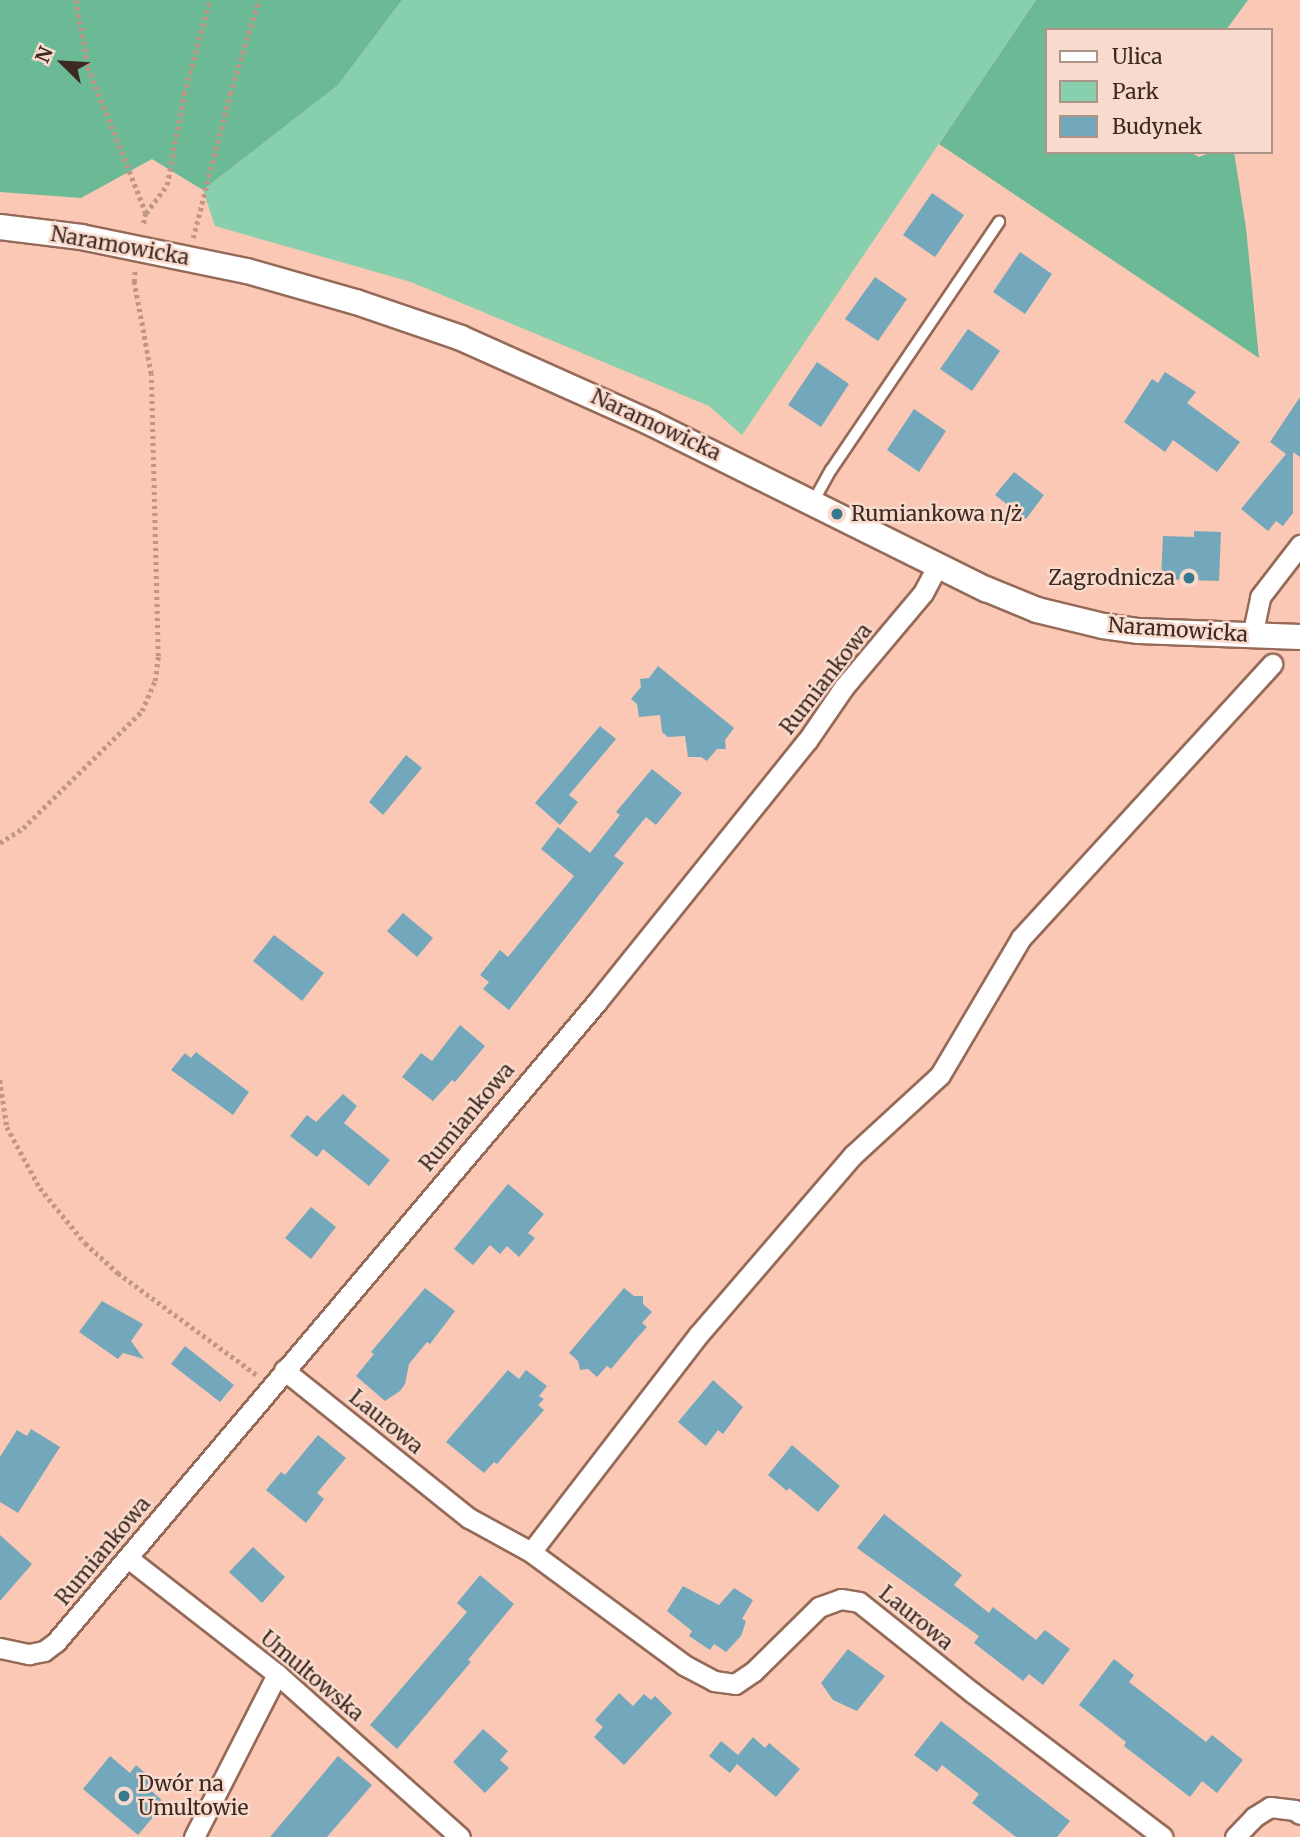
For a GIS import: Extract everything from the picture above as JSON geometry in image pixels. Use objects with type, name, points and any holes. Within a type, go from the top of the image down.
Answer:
[{"type":"street","name":"Naramowicka","points":[[0,227],[136,264],[188,258],[298,285],[461,338],[652,423],[1012,600],[1079,621],[1139,631],[1300,637]]},
{"type":"street","points":[[1252,636],[1260,597],[1300,545]]},
{"type":"street","name":"Rumiankowa","points":[[0,1648],[29,1654],[44,1651],[56,1642],[604,992],[807,741],[844,687],[923,593],[938,565]]},
{"type":"street","points":[[531,1552],[699,1334],[853,1155],[940,1075],[1021,938],[1272,664]]},
{"type":"street","name":"Laurowa","points":[[284,1370],[469,1518],[531,1552],[684,1665],[714,1681],[735,1684],[753,1672],[819,1606],[841,1599],[859,1602],[973,1693],[1163,1837]]},
{"type":"street","name":"Umultowska","points":[[128,1558],[277,1674],[460,1837]]},
{"type":"street","points":[[194,1837],[277,1674]]},
{"type":"street","points":[[1235,1837],[1254,1817],[1270,1807],[1295,1810],[1300,1814]]},
{"type":"lane","points":[[813,502],[831,470],[999,222]]},
{"type":"path","points":[[76,0],[88,67],[146,213]]},
{"type":"path","points":[[0,843],[23,828],[142,711],[155,681],[159,656],[151,374],[134,282],[146,213],[167,185],[184,94],[210,0]]},
{"type":"path","points":[[188,258],[230,94],[260,0]]},
{"type":"path","points":[[0,1080],[7,1127],[40,1188],[85,1242],[118,1273],[271,1385]]},
{"type":"green space","points":[[0,0],[402,0],[338,85],[203,190],[152,159],[81,198],[0,192]]},
{"type":"green space","points":[[402,0],[1036,0],[742,435],[709,406],[411,282],[215,226],[203,190],[338,85]]},
{"type":"green space","points":[[1036,0],[1248,0],[1227,28],[1044,28],[1044,154],[1194,154],[1199,157],[1207,154],[1234,154],[1246,228],[1259,358],[939,144]]},
{"type":"building","points":[[932,193],[964,215],[935,257],[903,235]]},
{"type":"building","points":[[1020,252],[1052,274],[1025,314],[993,292]]},
{"type":"building","points":[[875,277],[907,299],[878,341],[845,319]]},
{"type":"building","points":[[968,329],[1000,351],[972,391],[940,369]]},
{"type":"building","points":[[817,362],[849,384],[821,427],[788,405]]},
{"type":"building","points":[[1165,372],[1196,392],[1187,403],[1240,442],[1217,472],[1173,440],[1165,452],[1124,422],[1152,379],[1158,383]]},
{"type":"building","points":[[1300,397],[1300,457],[1293,452],[1293,513],[1283,526],[1276,521],[1268,531],[1241,509],[1286,454],[1270,442]]},
{"type":"building","points":[[914,409],[946,431],[919,472],[887,450]]},
{"type":"building","points":[[1014,472],[1044,495],[1026,519],[995,495]]},
{"type":"building","points":[[1194,531],[1221,532],[1219,581],[1161,579],[1163,536],[1194,537]]},
{"type":"building","points":[[658,666],[734,728],[725,740],[726,749],[717,749],[707,761],[701,757],[688,757],[685,736],[668,737],[662,732],[660,715],[639,717],[637,704],[631,699],[641,687],[640,679],[649,678]]},
{"type":"building","points":[[600,726],[616,739],[569,795],[578,802],[560,825],[535,803]]},
{"type":"building","points":[[406,755],[422,768],[383,815],[369,802]]},
{"type":"building","points":[[652,769],[682,793],[656,825],[646,817],[614,856],[624,863],[509,1010],[483,989],[489,982],[480,975],[500,950],[508,957],[574,876],[541,849],[558,827],[590,853],[620,815],[616,812]]},
{"type":"building","points":[[403,913],[433,938],[417,957],[387,931]]},
{"type":"building","points":[[274,935],[324,973],[302,1001],[253,961]]},
{"type":"building","points":[[460,1025],[485,1046],[455,1082],[452,1080],[433,1101],[402,1077],[421,1053],[432,1061]]},
{"type":"building","points":[[196,1052],[249,1092],[233,1115],[171,1070],[185,1053],[191,1058]]},
{"type":"building","points":[[343,1094],[357,1106],[344,1123],[390,1160],[369,1186],[323,1149],[317,1157],[290,1136],[307,1115],[316,1122]]},
{"type":"building","points":[[508,1184],[544,1214],[528,1233],[535,1238],[519,1257],[507,1246],[500,1254],[490,1245],[473,1265],[454,1249]]},
{"type":"building","points":[[311,1207],[336,1227],[311,1259],[285,1238]]},
{"type":"building","points":[[425,1288],[455,1311],[430,1344],[427,1342],[409,1364],[405,1384],[400,1391],[385,1401],[356,1376],[374,1354],[371,1352]]},
{"type":"building","points":[[624,1288],[634,1296],[643,1296],[643,1304],[652,1312],[642,1323],[647,1327],[611,1369],[607,1366],[597,1377],[588,1369],[580,1370],[578,1361],[569,1353]]},
{"type":"building","points":[[102,1301],[143,1324],[131,1341],[144,1359],[123,1353],[118,1359],[79,1332]]},
{"type":"building","points":[[185,1346],[234,1385],[220,1402],[171,1364]]},
{"type":"building","points":[[508,1370],[519,1379],[526,1370],[547,1386],[539,1396],[544,1399],[538,1405],[544,1410],[497,1464],[494,1462],[484,1473],[446,1442]]},
{"type":"building","points":[[713,1380],[743,1407],[723,1434],[718,1430],[706,1446],[678,1422]]},
{"type":"building","points":[[31,1429],[60,1447],[18,1513],[0,1502],[0,1457],[17,1430],[27,1436]]},
{"type":"building","points":[[318,1435],[346,1458],[317,1493],[324,1499],[306,1523],[266,1490],[281,1472],[285,1475]]},
{"type":"building","points":[[792,1445],[840,1486],[818,1512],[768,1475]]},
{"type":"building","points":[[884,1514],[962,1575],[954,1585],[989,1613],[993,1607],[1036,1640],[1045,1630],[1070,1649],[1043,1685],[1029,1674],[1023,1681],[974,1643],[979,1636],[857,1548]]},
{"type":"building","points":[[0,1535],[32,1564],[0,1601]]},
{"type":"building","points":[[253,1547],[285,1577],[262,1603],[229,1572]]},
{"type":"building","points":[[480,1575],[514,1604],[468,1660],[471,1662],[397,1749],[370,1725],[467,1612],[457,1603]]},
{"type":"building","points":[[683,1586],[719,1605],[734,1588],[753,1600],[742,1619],[746,1621],[741,1636],[726,1652],[714,1644],[710,1650],[689,1636],[692,1631],[667,1611]]},
{"type":"building","points":[[848,1649],[885,1676],[857,1711],[833,1700],[821,1683]]},
{"type":"building","points":[[1114,1659],[1134,1675],[1129,1682],[1206,1742],[1212,1735],[1243,1760],[1217,1793],[1202,1781],[1190,1797],[1124,1746],[1126,1742],[1079,1705]]},
{"type":"building","points":[[619,1693],[633,1706],[644,1694],[651,1700],[655,1696],[672,1713],[624,1765],[594,1737],[603,1727],[595,1720]]},
{"type":"building","points":[[941,1721],[1070,1821],[1057,1837],[1016,1837],[972,1803],[979,1794],[942,1765],[937,1772],[914,1755]]},
{"type":"building","points":[[483,1729],[508,1751],[500,1760],[509,1768],[485,1793],[453,1762]]},
{"type":"building","points":[[753,1737],[765,1748],[769,1743],[800,1769],[776,1797],[737,1764],[730,1773],[709,1756],[721,1741],[738,1755]]},
{"type":"building","name":"Dwór na Umultowie","points":[[110,1756],[130,1773],[136,1765],[152,1779],[146,1786],[165,1803],[138,1835],[83,1789]]},
{"type":"building","points":[[338,1756],[372,1785],[327,1837],[270,1837]]},
{"type":"place","name":"Rumiankowa n/ż","points":[[837,514]]},
{"type":"place","name":"Zagrodnicza","points":[[1189,578]]},
{"type":"place","name":"Dwór na Umultowie","points":[[124,1796]]}]
